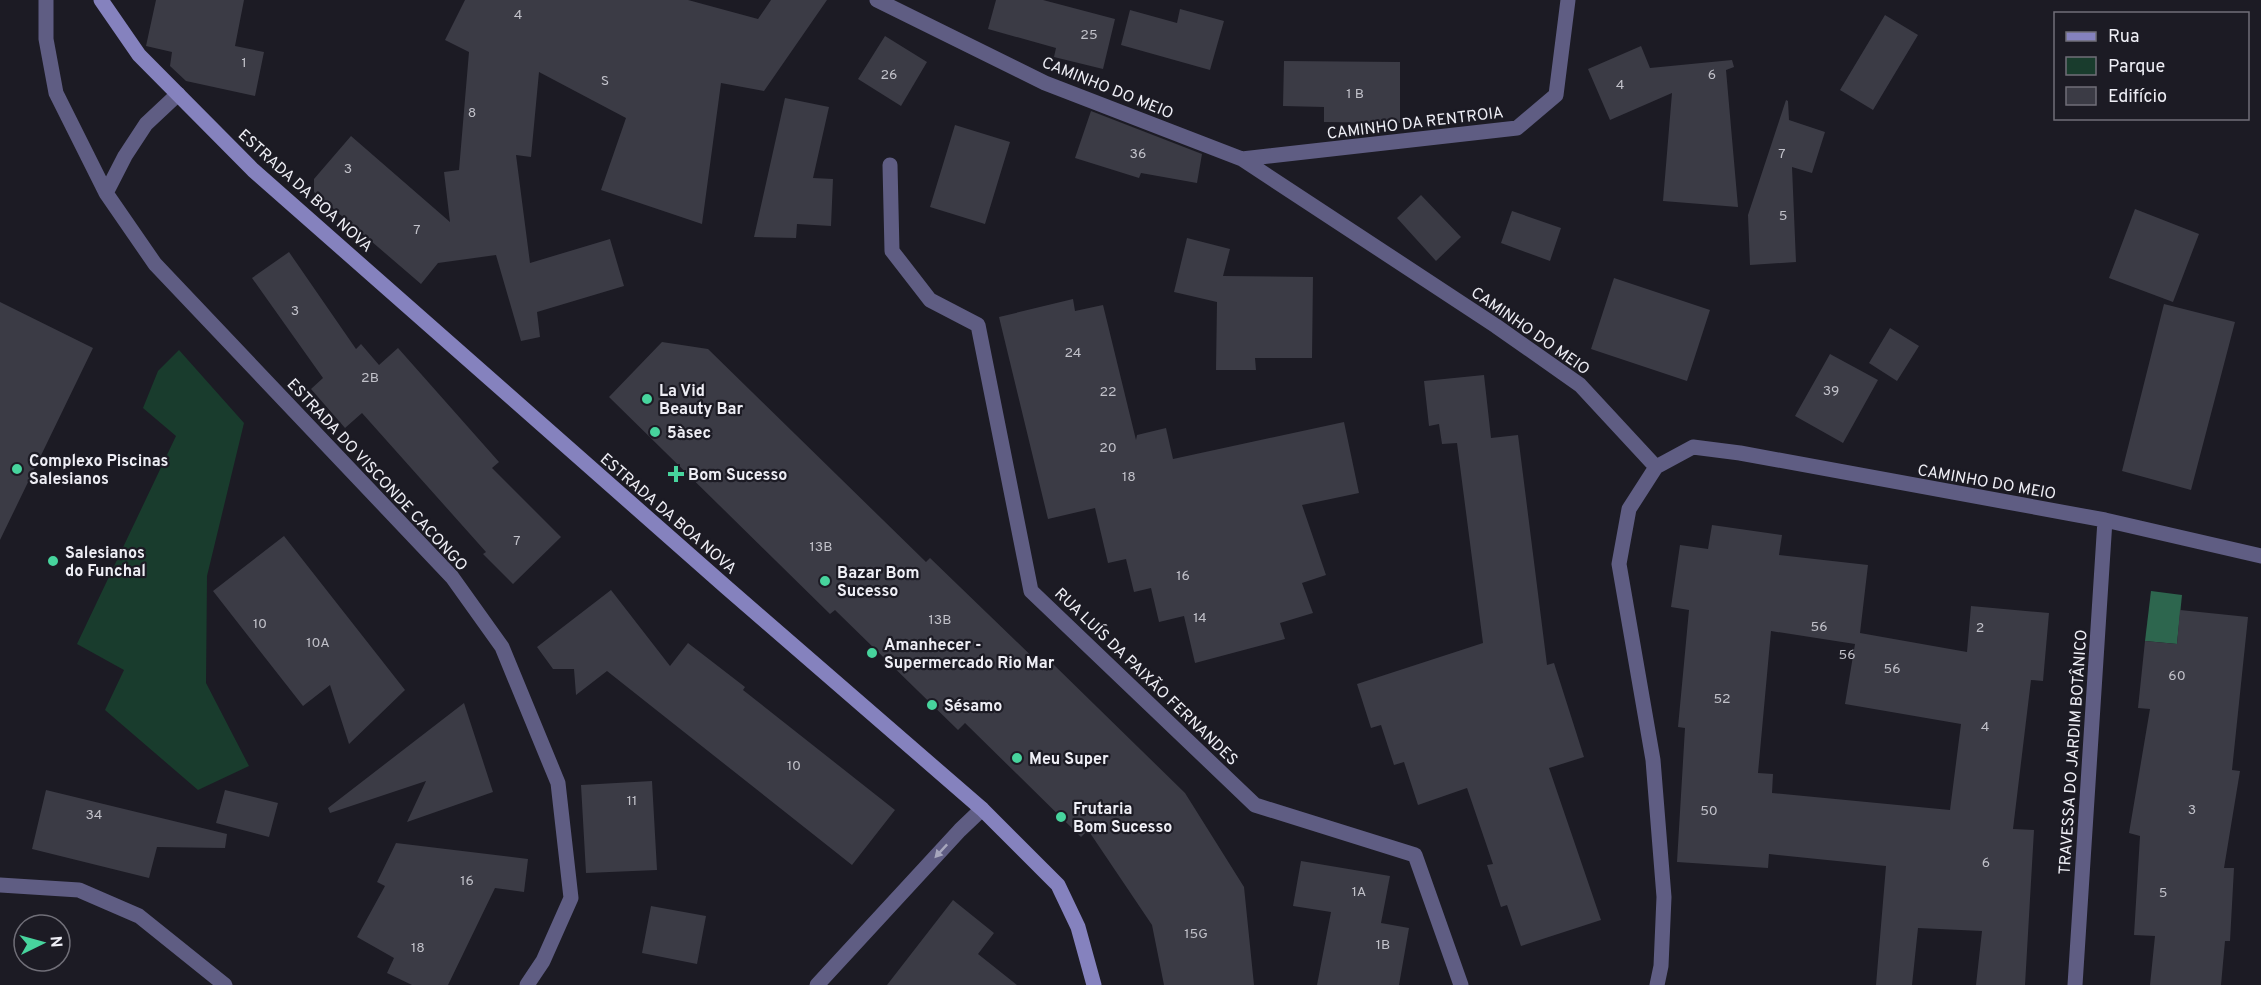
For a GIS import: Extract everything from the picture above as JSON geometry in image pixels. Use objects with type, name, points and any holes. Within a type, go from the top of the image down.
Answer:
[{"type":"main road","name":"ESTRADA DA BOA NOVA","points":[[101,0],[139,56],[253,170],[726,587],[982,809],[1058,885],[1078,927],[1094,985]]},
{"type":"street","name":"ESTRADA DO VISCONDE CACONGO","points":[[46,0],[46,39],[56,93],[106,193],[154,264],[452,577],[502,647],[558,783],[571,898],[543,961],[527,985]]},
{"type":"street","name":"CAMINHO DO MEIO","points":[[877,0],[1045,83],[1242,159],[1467,306],[1580,385],[1656,467],[1693,447],[1740,453],[2105,520],[2261,556]]},
{"type":"street","name":"CAMINHO DA RENTROIA","points":[[1242,159],[1517,128],[1556,96],[1568,0]]},
{"type":"street","points":[[106,193],[124,156],[146,124],[178,94]]},
{"type":"street","name":"RUA LUÍS DA PAIXÃO FERNANDES","points":[[890,165],[892,251],[930,300],[978,325],[1031,591],[1255,805],[1415,855],[1461,985]]},
{"type":"street","points":[[1656,467],[1629,509],[1619,564],[1653,760],[1664,897],[1661,966],[1657,985]]},
{"type":"street","name":"TRAVESSA DO JARDIM BOTÂNICO","points":[[2075,985],[2105,520]]},
{"type":"street","points":[[817,985],[982,809]]},
{"type":"street","points":[[0,885],[79,890],[139,916],[225,985]]},
{"type":"green space","points":[[179,350],[244,423],[207,576],[206,683],[249,766],[198,790],[105,710],[124,670],[77,644],[176,436],[143,408],[158,371]]},
{"type":"shaded area","points":[[2151,591],[2182,595],[2177,644],[2145,641]]},
{"type":"building","points":[[156,0],[244,0],[235,46],[264,52],[255,96],[186,81],[170,66],[172,52],[146,46]]},
{"type":"building","points":[[465,0],[688,0],[758,19],[771,0],[827,0],[764,91],[721,83],[702,224],[601,190],[626,118],[539,72],[531,157],[516,155],[530,263],[610,239],[624,286],[537,312],[540,337],[521,341],[496,255],[438,263],[421,284],[314,192],[314,179],[351,136],[450,222],[444,172],[459,170],[469,52],[445,40]]},
{"type":"building","points":[[996,0],[1043,0],[1115,19],[1103,69],[1054,57],[1056,48],[988,29]]},
{"type":"building","points":[[1180,9],[1224,21],[1210,70],[1121,45],[1130,10],[1177,23]]},
{"type":"building","points":[[1885,15],[1918,35],[1873,110],[1840,90]]},
{"type":"building","points":[[885,36],[927,62],[901,106],[858,79]]},
{"type":"building","points":[[1641,46],[1650,68],[1732,60],[1734,67],[1726,70],[1738,207],[1663,201],[1672,93],[1610,120],[1588,69]]},
{"type":"building","points":[[1284,61],[1400,62],[1400,123],[1324,122],[1324,107],[1283,106]]},
{"type":"building","points":[[785,98],[829,107],[813,178],[833,179],[831,226],[797,224],[796,238],[754,237]]},
{"type":"building","points":[[1786,100],[1788,101],[1789,120],[1825,132],[1812,173],[1792,167],[1796,262],[1750,265],[1748,215]]},
{"type":"building","points":[[1091,111],[1202,154],[1197,183],[1141,173],[1139,178],[1075,158]]},
{"type":"building","points":[[955,125],[1010,142],[985,224],[930,207]]},
{"type":"building","points":[[1421,195],[1461,237],[1436,261],[1397,218]]},
{"type":"building","points":[[2135,209],[2199,234],[2173,302],[2109,278]]},
{"type":"building","points":[[1512,211],[1561,228],[1550,261],[1501,243]]},
{"type":"building","points":[[1187,238],[1230,249],[1223,276],[1313,277],[1312,358],[1255,358],[1256,370],[1216,370],[1217,302],[1174,292]]},
{"type":"building","points":[[289,252],[356,349],[361,344],[379,365],[398,348],[499,462],[492,468],[561,537],[513,584],[483,554],[486,552],[362,413],[345,428],[311,389],[323,378],[252,278]]},
{"type":"building","points":[[1614,278],[1710,310],[1687,381],[1591,349]]},
{"type":"building","points":[[1073,299],[1075,311],[1103,305],[1136,440],[1137,435],[1166,428],[1173,459],[1344,422],[1359,493],[1302,505],[1326,575],[1302,583],[1313,613],[1280,623],[1285,639],[1195,663],[1184,616],[1159,622],[1151,588],[1134,592],[1126,559],[1108,563],[1095,508],[1048,519],[999,317]]},
{"type":"building","name":"Complexo Piscinas Salesianos","points":[[0,302],[93,348],[0,540]]},
{"type":"building","points":[[2164,304],[2235,322],[2191,490],[2122,471]]},
{"type":"building","points":[[1890,328],[1919,346],[1897,381],[1869,363]]},
{"type":"building","points":[[662,342],[708,349],[926,562],[930,558],[1047,671],[1053,664],[1185,793],[1244,887],[1254,985],[1164,985],[1152,925],[1088,830],[1081,837],[965,723],[958,730],[835,610],[830,614],[609,397]]},
{"type":"building","points":[[1830,354],[1878,380],[1843,443],[1795,416]]},
{"type":"building","points":[[1484,375],[1491,438],[1518,435],[1547,665],[1554,663],[1584,757],[1549,768],[1601,920],[1521,946],[1507,905],[1501,907],[1487,865],[1493,864],[1467,788],[1418,805],[1404,762],[1394,765],[1381,725],[1371,728],[1357,684],[1483,643],[1457,443],[1442,444],[1439,424],[1429,426],[1424,381]]},
{"type":"building","points":[[1712,525],[1782,535],[1779,555],[1868,565],[1860,633],[1967,652],[1971,606],[2049,613],[2043,681],[2031,680],[2013,829],[2034,830],[2025,985],[1976,985],[1982,931],[1918,928],[1912,985],[1876,985],[1886,866],[1769,854],[1768,868],[1677,862],[1685,728],[1678,727],[1689,610],[1671,607],[1680,545],[1708,549]],"holes":[[[1771,631],[1855,644],[1845,704],[1961,724],[1950,810],[1772,793],[1773,774],[1758,773]]]},
{"type":"building","points":[[284,536],[405,690],[349,744],[330,685],[303,706],[213,591]]},
{"type":"building","points":[[611,590],[670,666],[688,643],[745,687],[743,690],[895,810],[852,865],[607,671],[576,695],[574,669],[553,669],[537,647]]},
{"type":"building","points":[[2180,610],[2248,617],[2232,770],[2240,771],[2224,868],[2234,868],[2230,941],[2225,941],[2221,985],[2150,985],[2155,936],[2134,935],[2140,836],[2129,833],[2150,709],[2138,708],[2145,641],[2177,644]]},
{"type":"building","points":[[464,703],[493,792],[407,822],[426,781],[330,813],[328,808]]},
{"type":"building","points":[[652,781],[657,870],[586,873],[581,785]]},
{"type":"building","points":[[46,790],[227,834],[225,848],[157,847],[149,878],[32,849]]},
{"type":"building","points":[[225,790],[278,803],[269,837],[216,823]]},
{"type":"building","points":[[396,843],[528,859],[524,892],[495,888],[448,985],[412,985],[387,973],[394,958],[357,937],[385,886],[377,882]]},
{"type":"building","points":[[1301,861],[1390,876],[1381,923],[1409,928],[1399,985],[1317,985],[1331,912],[1293,906]]},
{"type":"building","points":[[953,900],[994,933],[978,954],[1017,985],[887,985]]},
{"type":"building","points":[[651,906],[706,916],[697,964],[642,953]]},
{"type":"place","name":"La Vid Beauty Bar","points":[[647,399]]},
{"type":"place","name":"5àsec","points":[[655,432]]},
{"type":"place","name":"Complexo Piscinas Salesianos","points":[[17,469]]},
{"type":"place","name":"Bom Sucesso","points":[[676,474]]},
{"type":"place","name":"Salesianos do Funchal","points":[[53,561]]},
{"type":"place","name":"Bazar Bom Sucesso","points":[[825,581]]},
{"type":"place","name":"Amanhecer - Supermercado Rio Mar","points":[[872,653]]},
{"type":"place","name":"Sésamo","points":[[932,705]]},
{"type":"place","name":"Meu Super","points":[[1017,758]]},
{"type":"place","name":"Frutaria Bom Sucesso","points":[[1061,817]]}]
